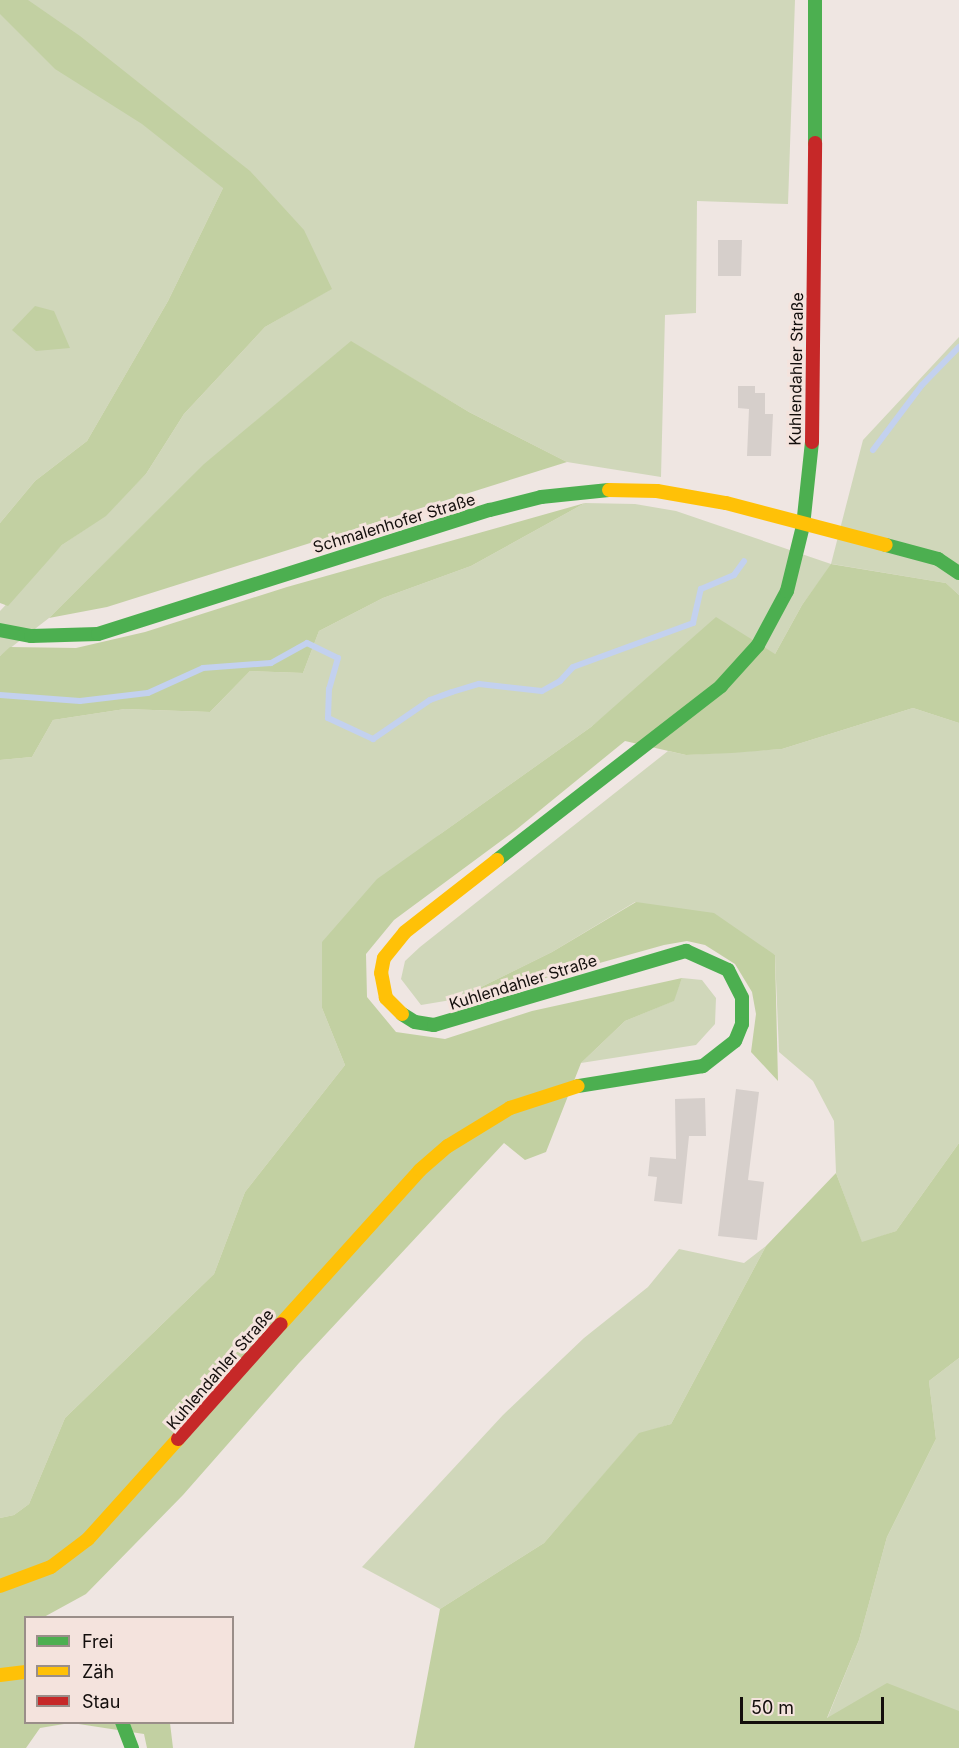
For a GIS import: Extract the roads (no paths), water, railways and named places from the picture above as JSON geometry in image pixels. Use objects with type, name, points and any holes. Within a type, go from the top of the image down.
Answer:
[{"type":"main road","name":"Kuhlendahler Straße","points":[[0,1586],[51,1567],[88,1539],[398,1194],[448,1146],[510,1108],[534,1099],[592,1082],[703,1066],[735,1041],[742,1024],[741,998],[736,983],[728,970],[686,951],[434,1025],[415,1022],[395,1010],[386,998],[381,973],[384,958],[405,932],[721,686],[758,645],[775,618],[787,591],[803,526],[815,420],[815,0]]},
{"type":"main road","name":"Schmalenhofer Straße","points":[[0,630],[31,636],[98,634],[541,497],[595,490],[657,491],[726,503],[803,526],[868,538],[928,556],[959,573]]},
{"type":"main road","points":[[0,1675],[24,1672]]},
{"type":"main road","points":[[123,1724],[132,1748]]},
{"type":"waterway","points":[[873,450],[922,385],[959,347]]},
{"type":"waterway","points":[[0,695],[80,701],[148,693],[203,668],[271,663],[307,643],[338,658],[329,689],[328,718],[373,739],[430,700],[452,692],[479,684],[542,691],[560,681],[573,667],[693,623],[701,589],[734,575],[744,561]]}]
